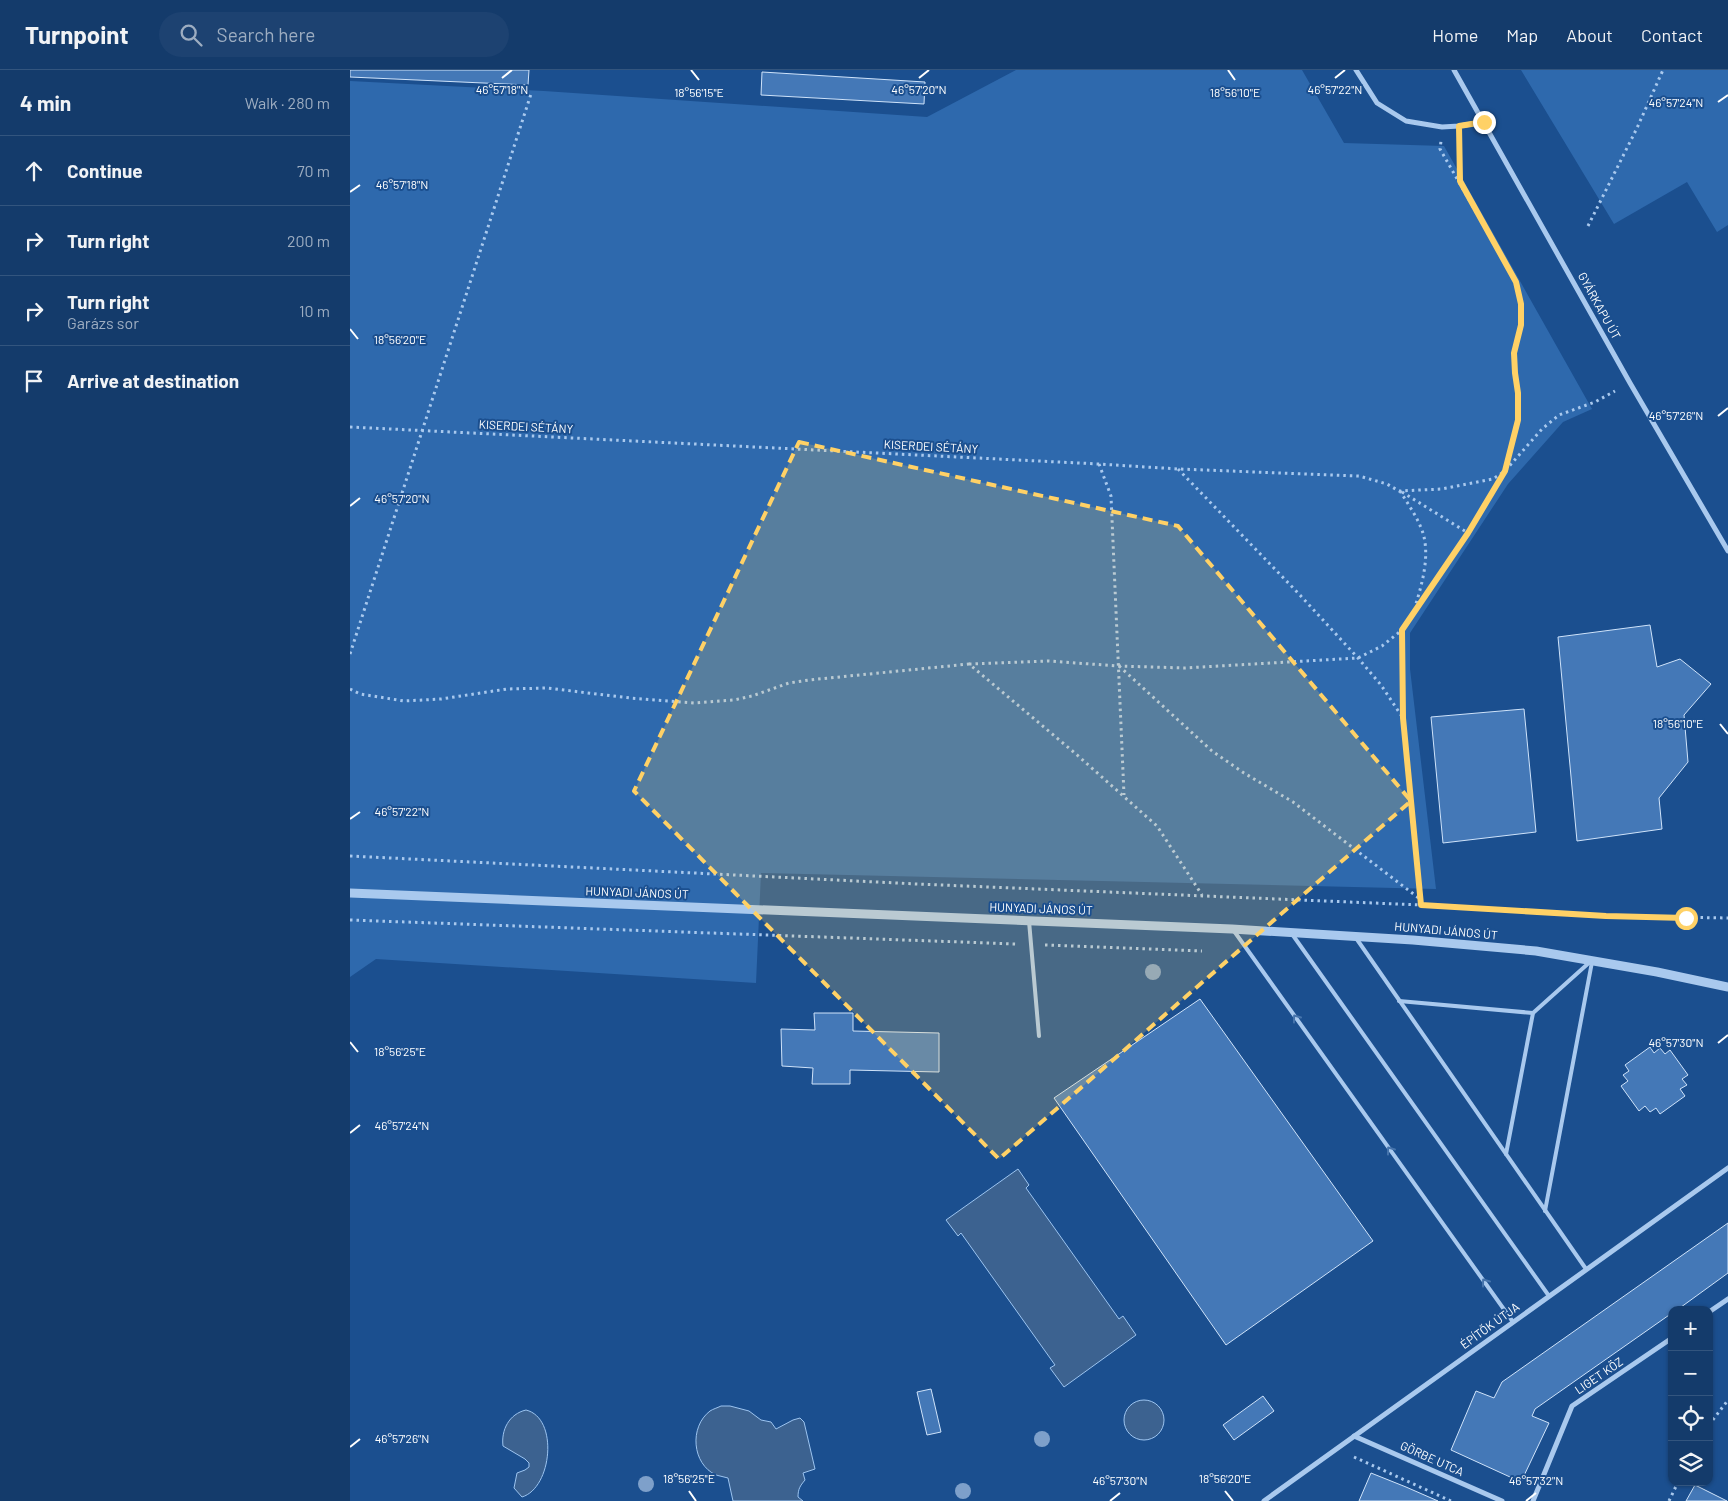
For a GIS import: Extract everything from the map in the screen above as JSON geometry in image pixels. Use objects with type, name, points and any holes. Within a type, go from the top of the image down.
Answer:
[{"type":"street","points":[[1356,70],[1377,103],[1406,120],[1442,126],[1459,126],[1484,122]]},
{"type":"street","name":"GYÁRKAPU ÚT","points":[[1454,70],[1630,383],[1728,551]]},
{"type":"street","name":"HUNYADI JÁNOS ÚT","points":[[350,893],[1232,929],[1354,936],[1526,950],[1592,960],[1728,987]]},
{"type":"street","name":"ÉPÍTŐK ÚTJA","points":[[1264,1501],[1728,1168]]},
{"type":"street","points":[[1713,1309],[1728,1299]]},
{"type":"street","name":"LIGET KÖZ","points":[[1533,1501],[1572,1406],[1668,1341]]},
{"type":"street","name":"GÖRBE UTCA","points":[[1354,1436],[1502,1501]]},
{"type":"lane","points":[[1029,921],[1039,1036]]},
{"type":"lane","points":[[1232,929],[1513,1322]]},
{"type":"lane","points":[[1291,932],[1549,1296]]},
{"type":"lane","points":[[1354,936],[1586,1269]]},
{"type":"lane","points":[[1506,1154],[1534,1013],[1592,960]]},
{"type":"lane","points":[[1545,1211],[1592,960]]},
{"type":"lane","points":[[1399,1000],[1534,1013]]},
{"type":"path","points":[[1588,226],[1637,128],[1663,70]]},
{"type":"path","points":[[350,654],[531,94]]},
{"type":"path","points":[[1459,126],[1460,181]]},
{"type":"path","points":[[1440,149],[1516,282],[1521,304],[1521,325],[1514,353],[1518,393],[1518,420],[1505,471]]},
{"type":"path","points":[[350,689],[360,694],[404,701],[441,699],[507,689],[547,688],[630,698],[694,703],[734,700],[789,683],[809,680],[969,664],[1049,661],[1185,668],[1358,658],[1382,646],[1402,630],[1468,533],[1505,471],[1542,429],[1559,415],[1595,402],[1630,383]]},
{"type":"path","name":"KISERDEI SÉTÁNY","points":[[350,427],[1178,469],[1359,476],[1387,484],[1399,491],[1442,489],[1470,485],[1493,479],[1505,471]]},
{"type":"path","points":[[1099,464],[1110,496],[1124,796]]},
{"type":"path","points":[[1178,469],[1358,658],[1381,685],[1403,718]]},
{"type":"path","points":[[1399,491],[1468,533]]},
{"type":"path","points":[[1399,491],[1415,514],[1423,534],[1425,551],[1422,582],[1414,610]]},
{"type":"path","points":[[1402,630],[1403,718],[1421,905]]},
{"type":"path","points":[[969,664],[1157,826],[1202,895]]},
{"type":"path","points":[[1118,666],[1140,688],[1212,751],[1244,773],[1293,802],[1420,899]]},
{"type":"path","points":[[350,856],[917,884],[1421,905],[1606,916],[1728,918]]},
{"type":"path","points":[[350,920],[1202,951]]},
{"type":"path","points":[[1713,1420],[1728,1400]]},
{"type":"path","points":[[1337,1449],[1451,1501]]},
{"type":"path","points":[[1670,1501],[1676,1486]]},
{"type":"highlighted area","points":[[799,442],[1178,526],[1411,801],[999,1159],[634,791]]},
{"type":"shaded area","points":[[1016,70],[1302,70],[1344,143],[1444,146],[1592,409],[1563,422],[1508,484],[1410,633],[1410,669],[1436,889],[761,873],[756,983],[376,959],[350,977],[350,81],[544,91],[927,117]]},
{"type":"shaded area","points":[[1521,70],[1728,70],[1728,225],[1717,232],[1687,182],[1614,224]]},
{"type":"shaded area","points":[[1018,1169],[1029,1185],[1026,1188],[1119,1319],[1123,1316],[1136,1335],[1064,1387],[1050,1368],[1055,1365],[961,1233],[958,1236],[946,1220]]},
{"type":"shaded area","points":[[1148,1400],[1155,1403],[1161,1409],[1164,1420],[1163,1428],[1155,1437],[1148,1440],[1140,1440],[1133,1437],[1125,1428],[1124,1416],[1127,1409],[1136,1401]]},
{"type":"shaded area","points":[[721,1406],[730,1406],[749,1411],[761,1420],[771,1422],[776,1429],[800,1418],[804,1422],[815,1469],[803,1473],[805,1480],[798,1492],[798,1497],[803,1501],[733,1501],[728,1478],[716,1475],[708,1470],[702,1463],[696,1445],[696,1435],[703,1418],[710,1411]]},
{"type":"shaded area","points":[[526,1410],[537,1416],[544,1426],[548,1453],[540,1481],[532,1491],[522,1497],[514,1488],[517,1473],[529,1467],[529,1463],[503,1446],[503,1434],[511,1419]]},
{"type":"building","points":[[350,70],[529,70],[528,85],[350,77]]},
{"type":"building","points":[[762,72],[925,82],[924,104],[761,95]]},
{"type":"building","points":[[1650,625],[1657,667],[1680,659],[1711,684],[1684,715],[1688,762],[1659,798],[1662,829],[1577,841],[1558,637]]},
{"type":"building","points":[[1524,709],[1536,832],[1443,843],[1431,717]]},
{"type":"building","points":[[1200,999],[1373,1241],[1226,1345],[1054,1098]]},
{"type":"building","points":[[814,1013],[853,1013],[853,1031],[939,1033],[939,1072],[850,1070],[850,1084],[812,1084],[813,1068],[782,1066],[781,1029],[815,1030]]},
{"type":"building","points":[[1650,1047],[1654,1053],[1660,1048],[1665,1054],[1670,1050],[1688,1075],[1682,1079],[1687,1085],[1680,1089],[1685,1096],[1660,1114],[1656,1108],[1650,1112],[1645,1106],[1639,1111],[1621,1086],[1628,1081],[1623,1075],[1629,1071],[1625,1065]]},
{"type":"building","points":[[1728,1223],[1728,1273],[1683,1306],[1668,1306],[1668,1316],[1535,1409],[1532,1416],[1549,1423],[1521,1482],[1451,1450],[1476,1391],[1494,1398],[1502,1382]]},
{"type":"building","points":[[931,1389],[941,1432],[927,1435],[917,1392]]},
{"type":"building","points":[[1263,1396],[1274,1411],[1234,1440],[1223,1425]]},
{"type":"building","points":[[1371,1473],[1406,1487],[1438,1501],[1359,1501]]},
{"type":"building","points":[[1694,1486],[1697,1486],[1727,1501],[1686,1501]]},
{"type":"route","points":[[1484,122],[1459,126],[1460,181],[1516,282],[1521,304],[1521,325],[1514,353],[1518,393],[1518,420],[1505,471],[1468,533],[1402,630],[1403,718],[1421,905],[1606,916],[1686,918]]}]
